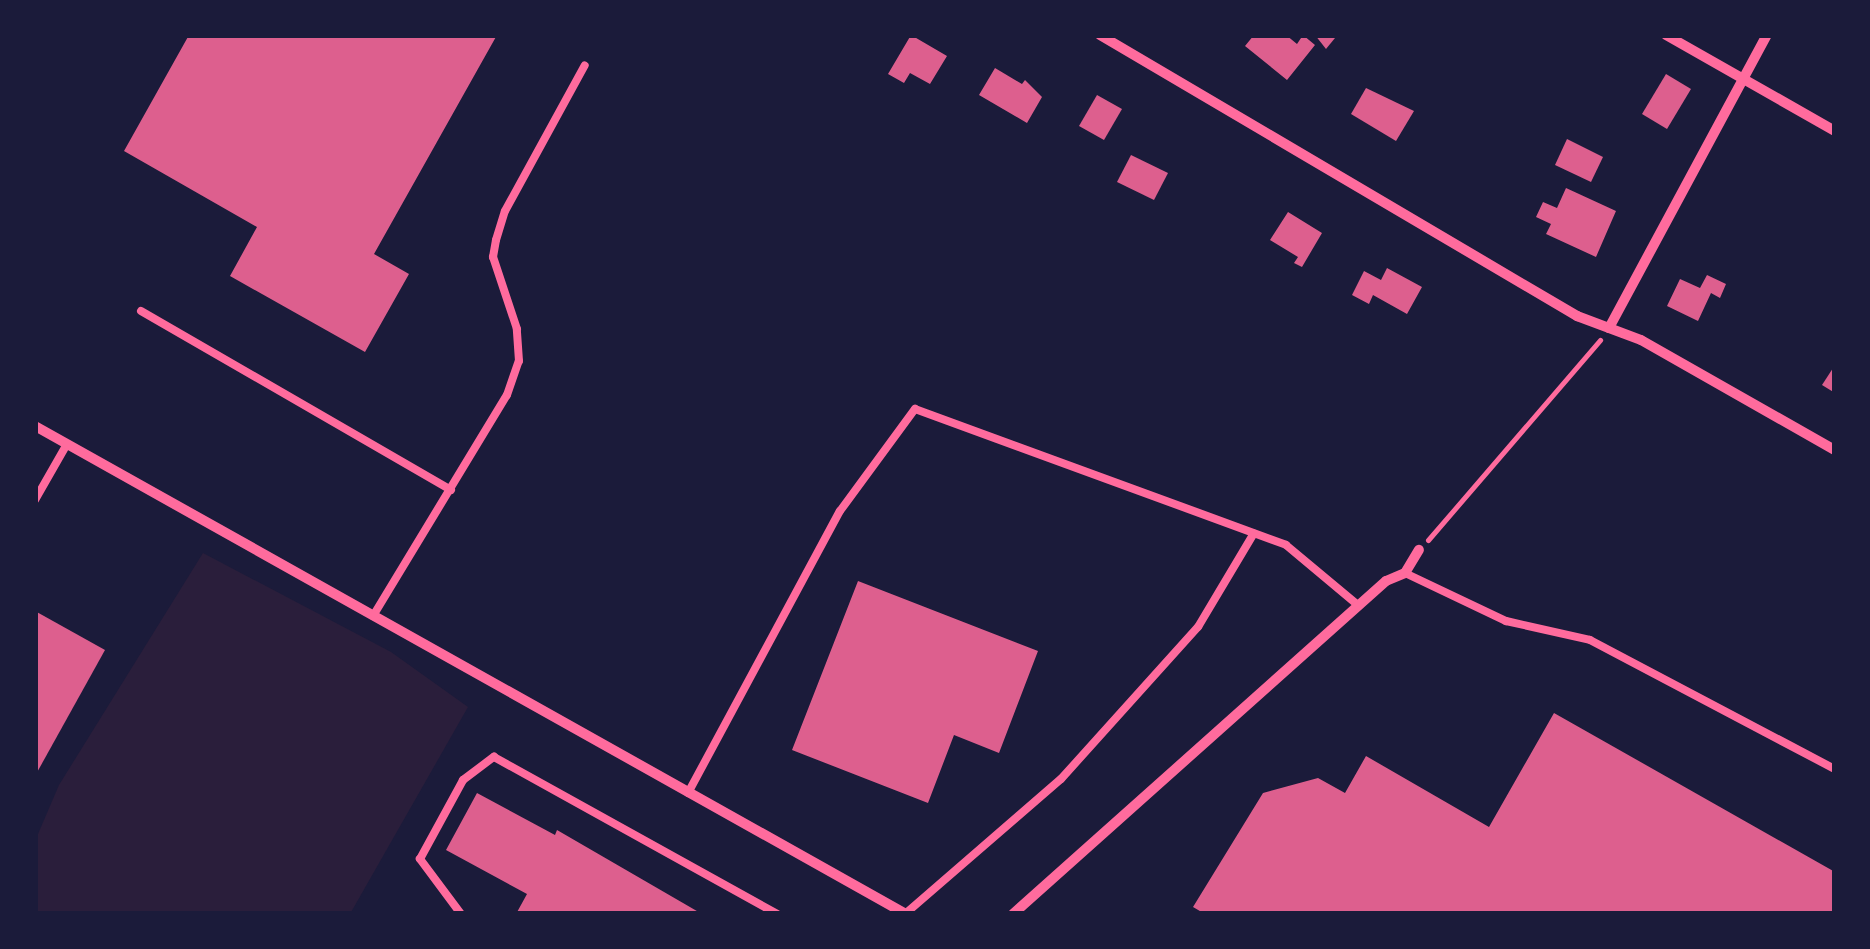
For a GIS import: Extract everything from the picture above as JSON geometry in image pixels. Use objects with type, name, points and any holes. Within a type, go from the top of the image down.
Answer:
[{"type":"street","points":[[1100,35],[1609,328],[1835,450]]},
{"type":"street","points":[[1666,35],[1835,131]]},
{"type":"street","points":[[1609,328],[1767,35]]},
{"type":"street","points":[[35,426],[906,914]]},
{"type":"street","points":[[1012,914],[1360,606],[1405,574],[1419,550]]},
{"type":"lane","points":[[373,616],[508,395],[519,361],[517,329],[494,257],[504,211],[585,64]]},
{"type":"lane","points":[[140,311],[450,490]]},
{"type":"lane","points":[[688,792],[840,511],[915,409],[1286,546],[1360,606]]},
{"type":"lane","points":[[35,500],[67,444]]},
{"type":"lane","points":[[906,914],[1061,779],[1198,627],[1254,534]]},
{"type":"lane","points":[[1405,574],[1506,621],[1590,640],[1835,769]]},
{"type":"lane","points":[[460,914],[420,859],[463,780],[494,757],[777,914]]},
{"type":"path","points":[[1419,550],[1609,328]]},
{"type":"shaded area","points":[[203,553],[391,652],[468,707],[350,914],[35,914],[35,841],[59,785]]},
{"type":"building","points":[[189,35],[497,35],[374,254],[409,274],[365,352],[230,276],[257,227],[124,151]]},
{"type":"building","points":[[911,35],[947,56],[930,84],[910,73],[904,83],[888,74]]},
{"type":"building","points":[[1254,35],[1286,35],[1297,44],[1303,35],[1315,45],[1287,80],[1245,46]]},
{"type":"building","points":[[1315,35],[1331,35],[1335,38],[1326,49]]},
{"type":"building","points":[[995,68],[1022,84],[1025,80],[1042,97],[1027,123],[979,95]]},
{"type":"building","points":[[1666,74],[1691,89],[1667,129],[1642,114]]},
{"type":"building","points":[[1366,88],[1414,111],[1396,141],[1351,114]]},
{"type":"building","points":[[1097,95],[1122,109],[1104,140],[1079,126]]},
{"type":"building","points":[[1567,139],[1603,157],[1591,182],[1555,165]]},
{"type":"building","points":[[1131,155],[1168,173],[1154,200],[1117,182]]},
{"type":"building","points":[[1566,188],[1616,211],[1596,257],[1546,234],[1551,224],[1536,217],[1543,202],[1557,208]]},
{"type":"building","points":[[1288,212],[1322,233],[1302,267],[1294,263],[1298,257],[1270,240]]},
{"type":"building","points":[[1387,268],[1422,287],[1407,314],[1373,295],[1369,304],[1352,295],[1364,271],[1381,280]]},
{"type":"building","points":[[1707,275],[1726,284],[1720,298],[1711,293],[1698,321],[1667,306],[1680,279],[1700,288]]},
{"type":"building","points":[[1835,365],[1835,393],[1822,385]]},
{"type":"building","points":[[858,581],[1038,651],[999,753],[954,735],[928,803],[792,750]]},
{"type":"building","points":[[35,611],[105,650],[35,776]]},
{"type":"building","points":[[1554,713],[1835,872],[1835,914],[1205,914],[1193,907],[1263,793],[1318,778],[1345,793],[1366,756],[1489,827]]},
{"type":"building","points":[[477,793],[555,835],[557,830],[702,914],[516,914],[527,894],[446,850]]}]
